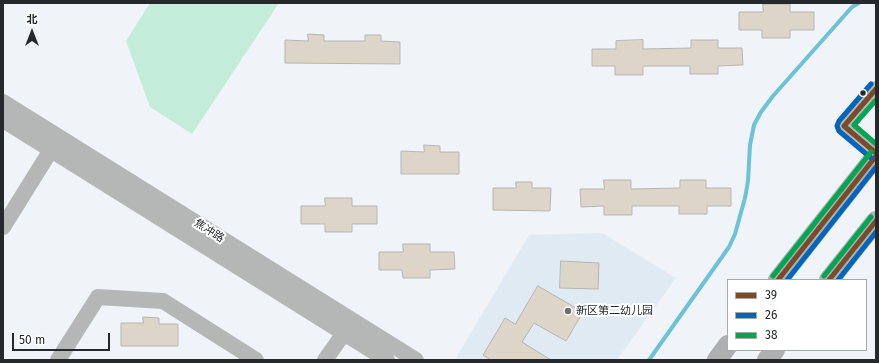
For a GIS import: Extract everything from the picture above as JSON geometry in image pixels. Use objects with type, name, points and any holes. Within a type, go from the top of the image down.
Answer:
[{"type":"main road","points":[[779,279],[876,154]]},
{"type":"main road","points":[[830,279],[876,221]]},
{"type":"main road","points":[[717,360],[727,346]]},
{"type":"main road","points":[[767,360],[774,351]]},
{"type":"street","points":[[876,89],[844,126],[876,154]]},
{"type":"street","name":"焦冲路","points":[[3,102],[416,360]]},
{"type":"street","name":"焦冲路","points":[[3,120],[387,360]]},
{"type":"street","points":[[3,227],[51,150]]},
{"type":"street","points":[[58,360],[98,298],[163,301],[256,360]]},
{"type":"street","points":[[325,360],[344,333]]},
{"type":"shaded area","name":"新区第二幼儿园","points":[[602,233],[676,278],[617,360],[458,360],[456,358],[529,235]]},
{"type":"green space","points":[[150,3],[279,3],[192,134],[150,107],[126,41]]},
{"type":"building","points":[[763,4],[790,4],[790,12],[814,12],[814,30],[790,30],[790,38],[762,38],[762,30],[739,30],[739,12],[763,12]]},
{"type":"building","points":[[308,34],[324,35],[324,41],[365,41],[365,35],[381,35],[381,41],[400,42],[400,64],[285,63],[285,40],[308,41]]},
{"type":"building","points":[[643,40],[643,49],[691,48],[691,40],[718,40],[718,48],[742,48],[743,65],[718,66],[718,74],[690,74],[690,66],[643,66],[643,75],[615,75],[615,66],[592,66],[592,49],[616,49],[616,41]]},
{"type":"building","points":[[424,145],[440,146],[440,152],[459,152],[459,174],[401,174],[401,151],[424,152]]},
{"type":"building","points":[[604,180],[631,180],[631,189],[680,188],[680,180],[706,180],[706,188],[731,188],[731,206],[707,206],[707,214],[679,214],[679,206],[632,206],[632,215],[604,215],[604,206],[581,207],[580,189],[604,189]]},
{"type":"building","points":[[516,182],[532,182],[532,188],[551,188],[550,211],[493,210],[493,188],[516,188]]},
{"type":"building","points":[[325,198],[352,198],[352,206],[377,206],[377,224],[352,224],[352,232],[325,232],[325,224],[301,224],[301,206],[325,206]]},
{"type":"building","points":[[403,244],[430,244],[430,252],[454,252],[455,269],[430,270],[430,278],[403,278],[402,270],[379,270],[379,252],[403,252]]},
{"type":"building","points":[[561,261],[599,263],[598,289],[560,288]]},
{"type":"building","points":[[538,286],[583,312],[566,341],[534,323],[522,342],[551,360],[491,360],[483,355],[505,318],[515,324]]},
{"type":"building","points":[[143,317],[159,318],[159,324],[178,324],[178,346],[121,346],[121,323],[143,323]]},
{"type":"waterway","points":[[649,360],[729,247],[735,234],[748,181],[750,145],[754,125],[761,112],[773,96],[852,7],[859,3]]},
{"type":"transit line","name":"26","points":[[871,84],[839,121],[837,126],[839,131],[871,158]]},
{"type":"transit line","name":"39","points":[[876,89],[844,126],[876,153]]},
{"type":"transit line","name":"38","points":[[876,100],[854,125],[876,144]]},
{"type":"transit line","name":"38","points":[[773,276],[871,152]]},
{"type":"transit line","name":"39","points":[[779,279],[876,156]]},
{"type":"transit line","name":"26","points":[[788,279],[876,167]]},
{"type":"transit line","name":"38","points":[[824,276],[871,217]]},
{"type":"transit line","name":"39","points":[[830,279],[876,221]]},
{"type":"transit line","name":"26","points":[[839,279],[876,232]]},
{"type":"place","name":"新区第二幼儿园","points":[[568,311]]}]
